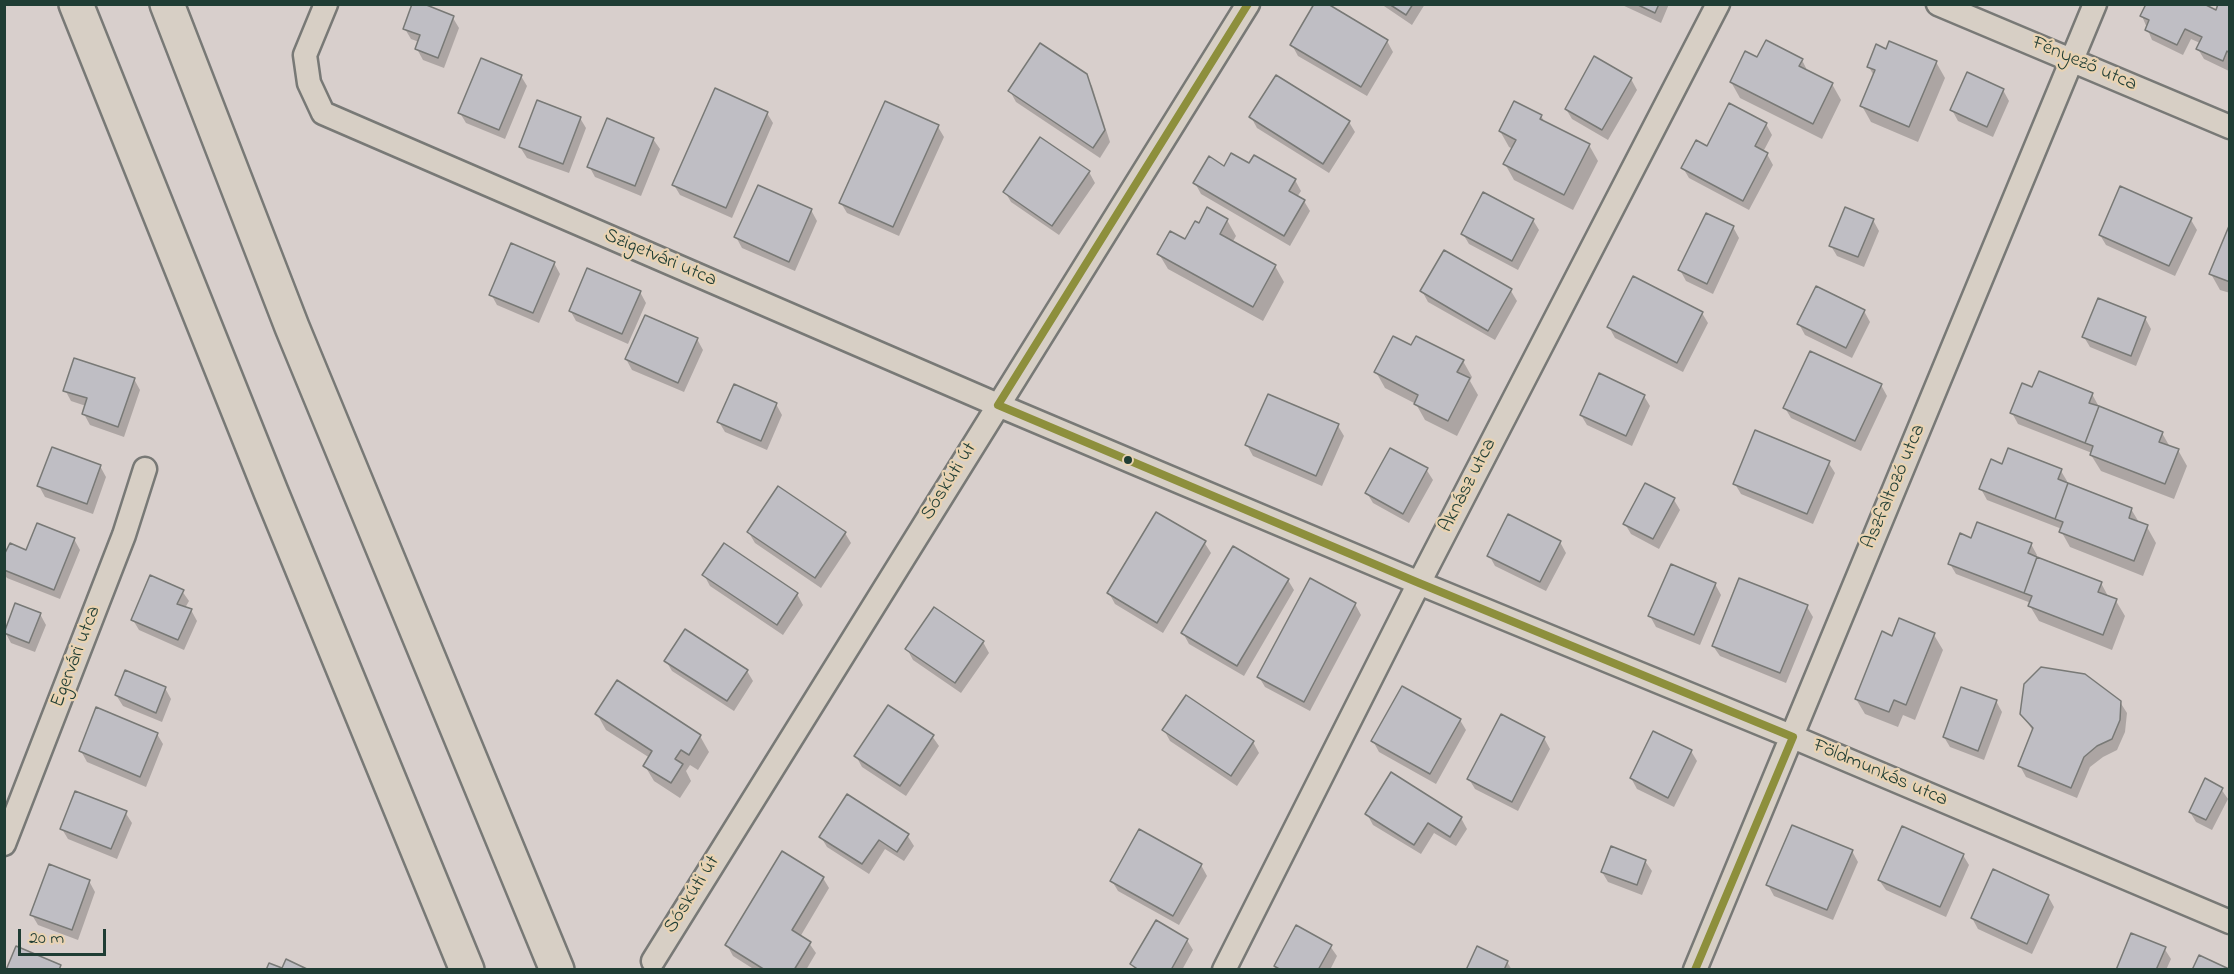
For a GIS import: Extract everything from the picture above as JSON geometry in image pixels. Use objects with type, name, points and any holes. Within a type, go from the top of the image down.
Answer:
[{"type":"highway","points":[[76,4],[467,969]]},
{"type":"highway","points":[[167,4],[292,327],[557,969]]},
{"type":"street","name":"Szigetvári utca","points":[[326,4],[305,55],[309,84],[323,113],[998,405]]},
{"type":"street","name":"Sóskúti út","points":[[652,961],[1248,4]]},
{"type":"street","name":"Aknász utca","points":[[1224,969],[1419,583],[1718,4]]},
{"type":"street","name":"Fényező utca","points":[[1938,4],[2229,127]]},
{"type":"street","name":"Aszfaltozó utca","points":[[1695,969],[2095,4]]},
{"type":"street","name":"Földmunkás utca","points":[[998,405],[2229,922]]},
{"type":"street","name":"Egervári utca","points":[[4,844],[124,535],[145,469]]},
{"type":"building","points":[[412,4],[424,4],[454,16],[438,58],[415,49],[420,35],[403,29]]},
{"type":"building","points":[[1314,4],[1328,4],[1388,40],[1361,87],[1290,45]]},
{"type":"building","points":[[1389,4],[1413,4],[1406,15]]},
{"type":"building","points":[[1636,4],[1659,4],[1655,13]]},
{"type":"building","points":[[2146,4],[2204,4],[2216,10],[2218,4],[2230,5],[2230,53],[2227,51],[2223,61],[2196,49],[2202,37],[2185,29],[2177,45],[2145,30],[2149,20],[2140,16]]},
{"type":"building","points":[[1766,40],[1803,59],[1799,66],[1833,83],[1813,124],[1730,82],[1745,51],[1757,57]]},
{"type":"building","points":[[1889,41],[1937,61],[1909,127],[1860,106],[1875,70],[1867,67],[1876,44],[1886,49]]},
{"type":"building","points":[[1040,43],[1087,74],[1105,130],[1093,148],[1008,91]]},
{"type":"building","points":[[1594,56],[1632,78],[1602,130],[1565,109]]},
{"type":"building","points":[[481,58],[522,75],[499,130],[458,113]]},
{"type":"building","points":[[1967,72],[2004,89],[1987,127],[1950,110]]},
{"type":"building","points":[[1276,75],[1350,121],[1323,164],[1249,117]]},
{"type":"building","points":[[715,88],[768,112],[726,208],[672,185]]},
{"type":"building","points":[[537,100],[581,117],[563,164],[519,147]]},
{"type":"building","points":[[885,101],[939,125],[893,227],[839,203]]},
{"type":"building","points":[[1514,101],[1542,115],[1540,119],[1590,144],[1564,195],[1503,164],[1516,140],[1499,131]]},
{"type":"building","points":[[1729,103],[1767,123],[1755,146],[1768,153],[1743,201],[1681,168],[1696,140],[1707,146]]},
{"type":"building","points":[[607,118],[654,138],[635,186],[587,167]]},
{"type":"building","points":[[1040,137],[1090,171],[1052,226],[1003,192]]},
{"type":"building","points":[[1231,153],[1249,163],[1254,155],[1296,179],[1289,191],[1305,200],[1284,236],[1193,183],[1209,156],[1224,166]]},
{"type":"building","points":[[758,185],[812,209],[789,262],[734,237]]},
{"type":"building","points":[[2120,186],[2192,218],[2169,266],[2099,235]]},
{"type":"building","points":[[1483,192],[1534,219],[1512,261],[1461,234]]},
{"type":"building","points":[[1207,207],[1228,219],[1220,234],[1276,265],[1253,307],[1157,254],[1170,231],[1185,239],[1195,221],[1199,223]]},
{"type":"building","points":[[1845,207],[1874,219],[1858,257],[1829,246]]},
{"type":"building","points":[[1706,213],[1734,226],[1707,284],[1678,270]]},
{"type":"building","points":[[2230,226],[2230,282],[2209,274]]},
{"type":"building","points":[[511,243],[555,262],[533,313],[489,295]]},
{"type":"building","points":[[1444,250],[1512,289],[1488,331],[1420,291]]},
{"type":"building","points":[[587,268],[641,291],[622,334],[569,311]]},
{"type":"building","points":[[1633,276],[1703,312],[1677,363],[1607,327]]},
{"type":"building","points":[[1816,286],[1865,310],[1846,348],[1797,324]]},
{"type":"building","points":[[2098,298],[2146,317],[2131,356],[2082,337]]},
{"type":"building","points":[[645,315],[698,338],[678,383],[625,359]]},
{"type":"building","points":[[1393,336],[1411,345],[1416,336],[1464,360],[1457,372],[1470,378],[1448,421],[1414,404],[1418,395],[1374,372]]},
{"type":"building","points":[[1810,351],[1882,384],[1855,441],[1783,408]]},
{"type":"building","points":[[74,358],[135,378],[118,427],[82,414],[87,398],[63,391]]},
{"type":"building","points":[[2039,371],[2093,393],[2089,403],[2099,406],[2085,443],[2010,413],[2022,383],[2032,387]]},
{"type":"building","points":[[1599,373],[1645,395],[1626,436],[1580,415]]},
{"type":"building","points":[[734,384],[777,403],[761,441],[717,422]]},
{"type":"building","points":[[1268,394],[1339,424],[1316,476],[1245,445]]},
{"type":"building","points":[[2099,406],[2163,432],[2159,442],[2179,449],[2165,484],[2090,455],[2093,446],[2085,443]]},
{"type":"building","points":[[1755,430],[1830,461],[1807,514],[1733,484]]},
{"type":"building","points":[[52,447],[101,465],[87,504],[37,486]]},
{"type":"building","points":[[1390,448],[1428,468],[1403,514],[1365,493]]},
{"type":"building","points":[[2008,448],[2062,469],[2058,479],[2068,483],[2055,519],[1979,489],[1991,459],[2002,464]]},
{"type":"building","points":[[1645,483],[1675,498],[1653,539],[1623,524]]},
{"type":"building","points":[[2068,483],[2132,508],[2129,518],[2148,525],[2134,561],[2059,532],[2063,522],[2055,519]]},
{"type":"building","points":[[778,486],[846,532],[815,578],[747,532]]},
{"type":"building","points":[[1156,512],[1206,541],[1157,623],[1107,593]]},
{"type":"building","points":[[1508,514],[1561,541],[1540,582],[1487,556]]},
{"type":"building","points":[[1977,522],[2032,543],[2028,553],[2037,557],[2024,593],[1948,564],[1960,533],[1971,538]]},
{"type":"building","points":[[37,523],[75,538],[54,590],[4,570],[4,555],[10,543],[26,550]]},
{"type":"building","points":[[724,543],[798,593],[777,625],[702,575]]},
{"type":"building","points":[[1233,546],[1289,579],[1237,666],[1181,633]]},
{"type":"building","points":[[2037,557],[2102,582],[2098,592],[2117,599],[2103,635],[2028,606],[2032,596],[2024,593]]},
{"type":"building","points":[[1671,564],[1716,583],[1694,635],[1648,616]]},
{"type":"building","points":[[150,575],[184,590],[177,604],[192,609],[178,640],[131,620]]},
{"type":"building","points":[[1310,578],[1356,603],[1304,702],[1257,677]]},
{"type":"building","points":[[1739,578],[1808,605],[1780,673],[1712,646]]},
{"type":"building","points":[[15,603],[41,613],[29,643],[4,633]]},
{"type":"building","points":[[934,607],[984,641],[955,683],[905,649]]},
{"type":"building","points":[[1899,618],[1935,633],[1906,705],[1894,700],[1889,712],[1855,699],[1882,631],[1892,636]]},
{"type":"building","points":[[685,629],[748,670],[727,701],[664,661]]},
{"type":"building","points":[[2041,667],[2085,674],[2121,701],[2120,720],[2112,739],[2097,746],[2084,757],[2071,788],[2018,766],[2033,728],[2020,714],[2024,684]]},
{"type":"building","points":[[125,670],[166,687],[156,713],[115,695]]},
{"type":"building","points":[[617,680],[701,735],[689,755],[681,750],[675,759],[683,764],[671,783],[643,766],[652,751],[595,714]]},
{"type":"building","points":[[1402,686],[1461,719],[1430,774],[1371,741]]},
{"type":"building","points":[[1961,687],[1997,700],[1978,751],[1943,737]]},
{"type":"building","points":[[1186,695],[1254,741],[1231,776],[1162,730]]},
{"type":"building","points":[[888,705],[934,735],[900,786],[854,756]]},
{"type":"building","points":[[96,707],[158,733],[140,777],[79,751]]},
{"type":"building","points":[[1501,714],[1545,737],[1512,802],[1467,779]]},
{"type":"building","points":[[1653,731],[1692,750],[1668,798],[1630,778]]},
{"type":"building","points":[[1391,772],[1462,817],[1450,837],[1428,823],[1414,845],[1365,814]]},
{"type":"building","points":[[2205,778],[2223,788],[2206,820],[2189,812]]},
{"type":"building","points":[[75,791],[127,811],[111,849],[60,829]]},
{"type":"building","points":[[847,794],[909,834],[897,852],[879,840],[862,864],[819,837]]},
{"type":"building","points":[[1792,825],[1853,850],[1827,910],[1766,885]]},
{"type":"building","points":[[1902,826],[1964,854],[1940,907],[1878,880]]},
{"type":"building","points":[[1139,829],[1202,864],[1173,916],[1110,881]]},
{"type":"building","points":[[1611,846],[1646,860],[1637,885],[1601,872]]},
{"type":"building","points":[[782,851],[824,877],[792,930],[811,942],[794,970],[765,970],[725,945]]},
{"type":"building","points":[[49,864],[90,880],[72,930],[30,915]]},
{"type":"building","points":[[1993,869],[2049,895],[2027,944],[1971,918]]},
{"type":"building","points":[[1156,920],[1188,939],[1171,970],[1139,970],[1130,964]]},
{"type":"building","points":[[1296,925],[1332,945],[1318,970],[1281,970],[1274,966]]},
{"type":"building","points":[[2131,933],[2166,947],[2156,970],[2116,970]]},
{"type":"building","points":[[16,946],[61,965],[59,970],[6,970]]},
{"type":"building","points":[[1477,946],[1508,961],[1504,970],[1466,970]]},
{"type":"building","points":[[2199,955],[2229,969],[2229,970],[2192,970]]},
{"type":"building","points":[[286,959],[309,970],[266,970],[269,963],[282,968]]},
{"type":"transit line","points":[[998,405],[1248,4]]},
{"type":"transit line","points":[[998,405],[1419,583],[1793,737]]},
{"type":"transit line","points":[[1695,970],[1793,737]]}]
